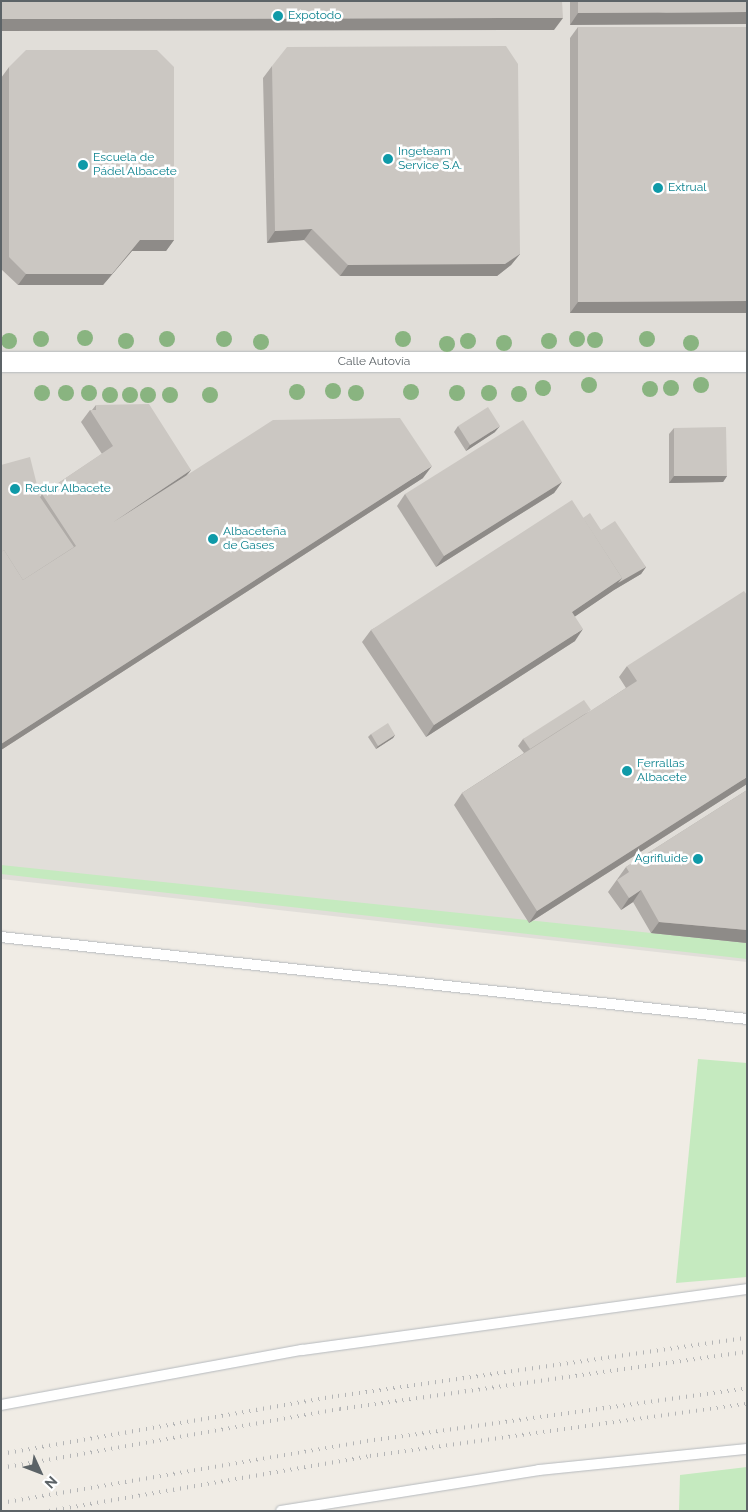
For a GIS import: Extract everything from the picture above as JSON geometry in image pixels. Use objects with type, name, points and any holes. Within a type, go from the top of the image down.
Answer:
[{"type":"street","name":"Calle Autovía","points":[[1,362],[747,362]]},
{"type":"lane","points":[[1,937],[747,1019]]},
{"type":"lane","points":[[1,1405],[302,1350],[747,1289]]},
{"type":"lane","points":[[280,1511],[539,1470],[747,1449]]},
{"type":"shaded area","points":[[1,1],[747,1],[747,962],[1,879]]},
{"type":"green space","points":[[1,865],[747,943],[747,959],[1,874]]},
{"type":"green space","points":[[698,1059],[747,1063],[747,1277],[676,1283]]},
{"type":"green space","points":[[747,1467],[747,1511],[679,1511],[680,1475]]},
{"type":"building","name":"Expotodo","points":[[1,1],[562,1],[563,18],[1,19]]},
{"type":"building","points":[[578,1],[747,1],[747,12],[578,13]]},
{"type":"building","name":"Extrual","points":[[578,27],[747,27],[747,301],[578,302]]},
{"type":"building","name":"Ingeteam Service S.A.","points":[[506,46],[518,64],[520,254],[505,264],[348,265],[312,229],[275,231],[272,66],[287,47]]},
{"type":"building","name":"Escuela de Pádel Albacete","points":[[26,50],[157,50],[174,67],[174,240],[140,240],[112,274],[26,274],[9,257],[9,67]]},
{"type":"building","name":"Albaceteña de Gases","points":[[149,404],[191,470],[112,523],[273,420],[400,418],[432,466],[1,744],[1,552],[4,550],[23,580],[76,546],[42,494],[113,446],[90,410],[96,410],[96,405]]},
{"type":"building","points":[[488,407],[500,426],[470,445],[458,426]]},
{"type":"building","points":[[523,420],[562,482],[444,556],[405,494]]},
{"type":"building","points":[[726,427],[727,476],[674,476],[674,428]]},
{"type":"building","points":[[30,457],[40,497],[74,547],[23,580],[4,550],[1,552],[1,465]]},
{"type":"building","points":[[572,500],[622,578],[572,612],[583,629],[434,725],[371,630]]},
{"type":"building","points":[[590,513],[601,530],[615,521],[646,567],[618,583],[622,578],[583,518]]},
{"type":"building","name":"Ferrallas Albacete","points":[[744,591],[747,595],[747,777],[537,911],[462,793],[637,681],[627,666]]},
{"type":"building","points":[[584,700],[591,710],[530,749],[523,739]]},
{"type":"building","points":[[388,723],[395,735],[378,746],[371,734]]},
{"type":"building","name":"Agrifluide","points":[[747,790],[747,930],[659,922],[641,890],[629,898],[617,880],[629,872],[626,867]]},
{"type":"railway","points":[[1,1454],[338,1396],[747,1338]]},
{"type":"railway","points":[[1,1468],[340,1409],[747,1352]]},
{"type":"railway","points":[[1,1503],[367,1441],[747,1388]]},
{"type":"railway","points":[[49,1511],[370,1456],[747,1404]]},
{"type":"place","name":"Expotodo","points":[[278,16]]},
{"type":"place","name":"Ingeteam Service S.A.","points":[[388,159]]},
{"type":"place","name":"Escuela de Pádel Albacete","points":[[83,165]]},
{"type":"place","name":"Extrual","points":[[658,188]]},
{"type":"place","name":"Redur Albacete","points":[[15,489]]},
{"type":"place","name":"Albaceteña de Gases","points":[[213,539]]},
{"type":"place","name":"Ferrallas Albacete","points":[[627,771]]},
{"type":"place","name":"Agrifluide","points":[[698,859]]}]
